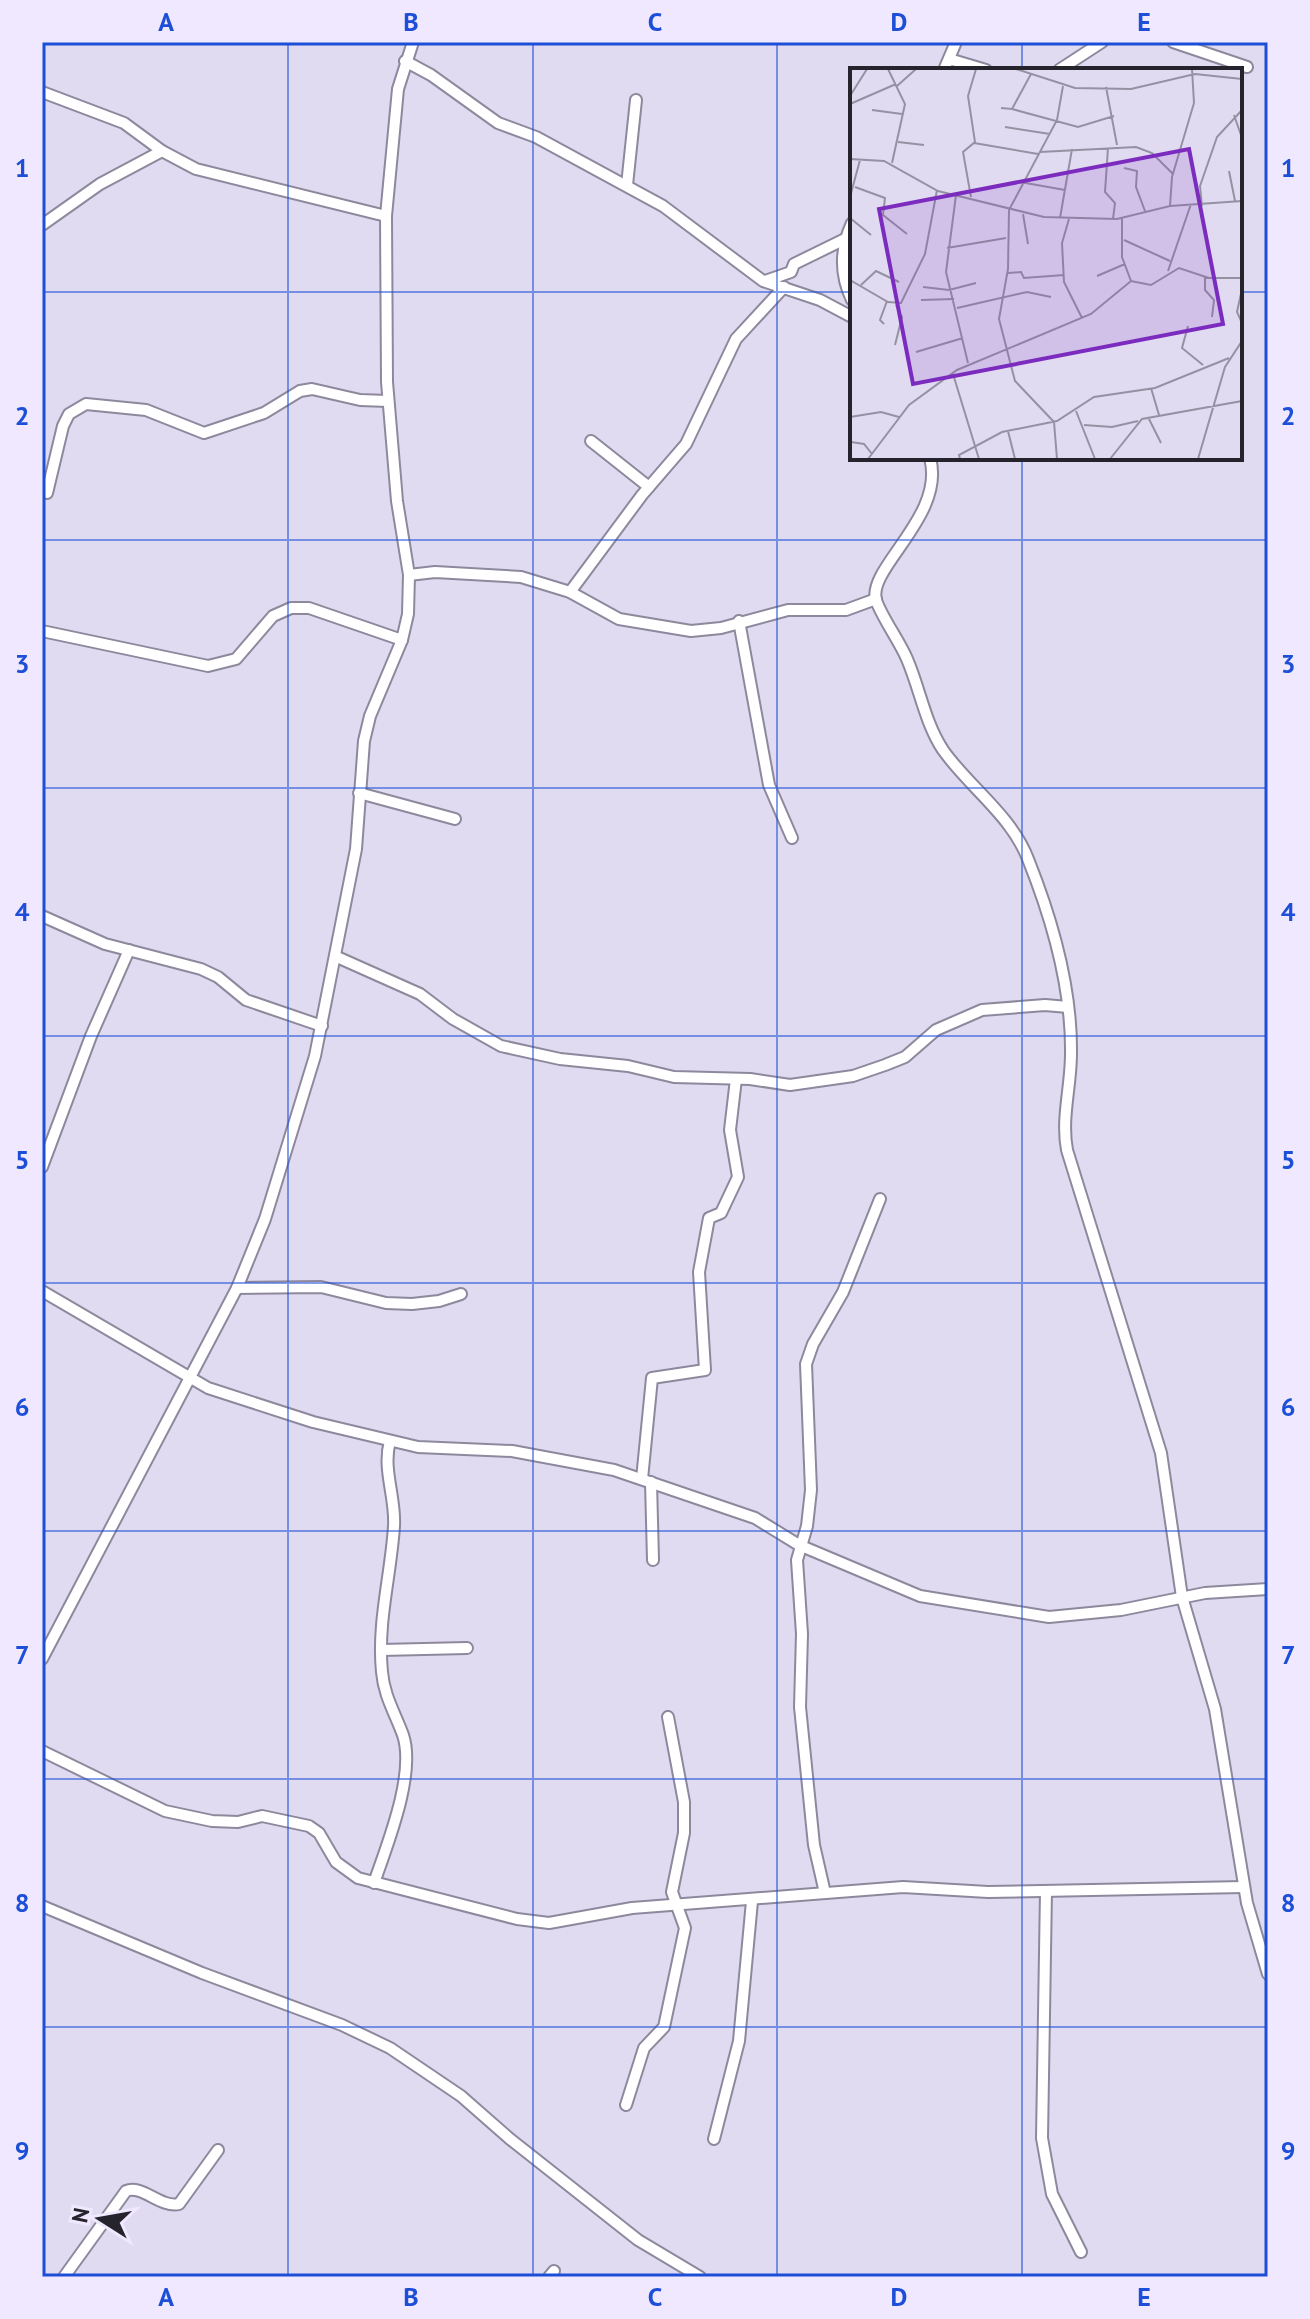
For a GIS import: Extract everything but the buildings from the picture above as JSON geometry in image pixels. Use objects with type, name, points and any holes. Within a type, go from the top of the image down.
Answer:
[{"type":"street","points":[[945,68],[956,42]]},
{"type":"street","points":[[1062,68],[1102,42]]},
{"type":"street","points":[[1173,42],[1247,67]]},
{"type":"street","points":[[42,1659],[47,1639],[190,1380],[237,1288],[286,1153],[322,1026],[356,849],[359,793],[370,716],[402,640],[408,614],[409,575],[388,401],[386,216],[398,89],[411,45]]},
{"type":"street","points":[[411,45],[417,66]]},
{"type":"street","points":[[949,59],[979,68]]},
{"type":"street","points":[[405,61],[417,66],[498,123],[536,137],[663,206],[763,281],[850,316]]},
{"type":"street","points":[[42,92],[124,123],[162,151],[196,169],[386,216]]},
{"type":"street","points":[[627,185],[636,100]]},
{"type":"street","points":[[42,225],[100,184],[162,151]]},
{"type":"street","points":[[850,228],[845,239],[843,272],[850,294]]},
{"type":"street","points":[[763,281],[791,272],[794,264],[845,239]]},
{"type":"street","points":[[570,592],[649,487],[686,444],[736,339],[784,287]]},
{"type":"street","points":[[47,493],[63,426],[69,414],[86,404],[146,410],[204,433],[264,413],[300,391],[312,389],[360,400],[388,401]]},
{"type":"street","points":[[591,441],[649,487]]},
{"type":"street","points":[[930,460],[933,483],[928,502],[880,579],[876,599],[908,662],[935,738],[1014,832],[1027,855],[1053,937],[1068,1007],[1071,1056],[1064,1135],[1136,1380],[1161,1453],[1182,1597],[1215,1709],[1233,1804],[1244,1887],[1268,1974]]},
{"type":"street","points":[[409,575],[435,572],[521,577],[570,592],[611,615],[636,624],[706,631],[788,610],[846,610],[876,599]]},
{"type":"street","points":[[42,631],[208,666],[236,659],[273,616],[291,608],[309,608],[402,640]]},
{"type":"street","points":[[739,621],[769,785],[792,838]]},
{"type":"street","points":[[359,793],[455,819]]},
{"type":"street","points":[[42,916],[96,941],[201,969],[218,977],[246,1000],[322,1026]]},
{"type":"street","points":[[42,1167],[91,1036],[129,950]]},
{"type":"street","points":[[337,957],[420,994],[453,1019],[501,1046],[560,1059],[628,1066],[674,1077],[790,1085],[853,1076],[905,1057],[936,1030],[982,1010],[1045,1005],[1068,1007]]},
{"type":"street","points":[[653,1560],[647,1480],[652,1378],[705,1370],[699,1272],[709,1218],[721,1213],[738,1177],[730,1130],[736,1079]]},
{"type":"street","points":[[825,1893],[814,1845],[800,1707],[799,1545],[807,1526],[811,1490],[806,1364],[813,1344],[843,1292],[880,1199]]},
{"type":"street","points":[[237,1288],[321,1287],[386,1303],[412,1304],[439,1301],[461,1294]]},
{"type":"street","points":[[42,1291],[190,1380],[313,1422],[390,1441],[418,1447],[552,1456],[647,1480],[755,1518],[799,1545],[920,1596],[1012,1613],[1078,1616],[1182,1597],[1268,1589]]},
{"type":"street","points":[[374,1883],[394,1821],[406,1757],[403,1736],[386,1695],[381,1650],[383,1608],[395,1522],[387,1465],[390,1441]]},
{"type":"street","points":[[381,1650],[467,1648]]},
{"type":"street","points":[[626,2105],[644,2048],[664,2027],[685,1928],[672,1892],[684,1833],[684,1802],[668,1717]]},
{"type":"street","points":[[42,1751],[165,1811],[212,1821],[238,1822],[262,1816],[286,1818],[309,1826],[319,1833],[336,1862],[358,1878],[549,1923],[632,1908],[903,1887],[988,1892],[1244,1887]]},
{"type":"street","points":[[1046,1891],[1042,2138],[1052,2194],[1081,2252]]},
{"type":"street","points":[[714,2139],[739,2041],[752,1901]]},
{"type":"street","points":[[42,1906],[202,1973],[342,2025],[390,2048],[461,2096],[510,2139],[638,2240],[700,2277]]},
{"type":"street","points":[[64,2277],[126,2191],[135,2189],[170,2206],[179,2204],[218,2150]]}]
